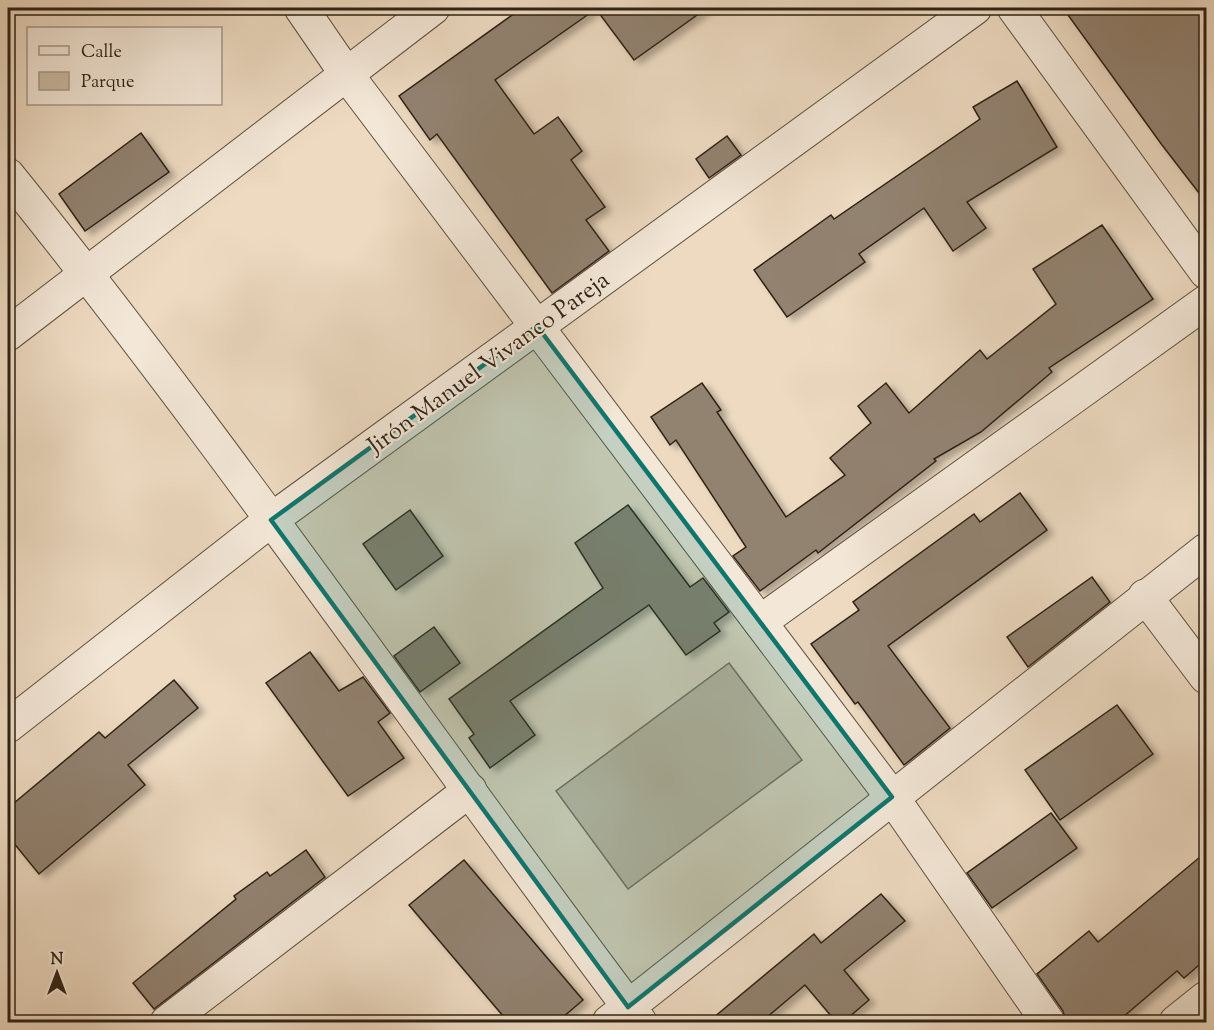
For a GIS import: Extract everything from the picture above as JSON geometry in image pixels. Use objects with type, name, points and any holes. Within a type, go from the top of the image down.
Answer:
[{"type":"street","points":[[300,8],[346,75],[892,797],[1048,1023]]},
{"type":"street","points":[[8,334],[433,8]]},
{"type":"street","name":"Jirón Manuel Vivanco Pareja","points":[[8,726],[271,520],[975,8]]},
{"type":"street","points":[[1014,8],[1206,272]]},
{"type":"street","points":[[8,175],[86,272],[470,790],[626,1017],[892,797],[1206,550]]},
{"type":"street","points":[[760,622],[1206,302]]},
{"type":"street","points":[[1145,596],[1206,677]]},
{"type":"street","points":[[167,1023],[470,790]]},
{"type":"street","points":[[1176,1023],[1206,998]]},
{"type":"highlighted area","points":[[537,326],[892,797],[628,1007],[271,520]]},
{"type":"green space","points":[[729,663],[802,760],[628,889],[556,791]]},
{"type":"building","points":[[522,8],[707,8],[634,60],[596,9],[495,80],[534,134],[558,117],[582,151],[571,160],[605,207],[586,220],[609,251],[552,293],[437,134],[430,140],[399,96]]},
{"type":"building","points":[[1063,8],[1206,8],[1206,202],[1162,145]]},
{"type":"building","points":[[1017,81],[1057,147],[967,202],[986,228],[953,251],[924,208],[859,254],[865,262],[787,317],[754,270],[831,215],[834,219],[980,119],[973,107]]},
{"type":"building","points":[[141,133],[169,172],[85,231],[59,194]]},
{"type":"building","points":[[727,136],[741,155],[709,178],[696,159]]},
{"type":"building","points":[[1102,225],[1153,299],[1049,368],[1052,372],[981,432],[934,459],[936,461],[818,553],[816,550],[760,591],[733,556],[746,547],[676,440],[670,445],[651,417],[702,383],[721,410],[717,412],[786,517],[845,475],[830,458],[871,423],[858,406],[886,383],[909,413],[980,350],[987,359],[1056,304],[1033,269]]},
{"type":"building","points":[[1020,493],[1047,530],[888,646],[950,728],[904,765],[858,702],[855,704],[811,644],[859,610],[853,602],[974,514],[980,522]]},
{"type":"building","points":[[628,505],[690,587],[703,578],[729,612],[714,623],[720,631],[686,655],[649,605],[510,701],[535,735],[490,768],[469,738],[474,734],[449,699],[603,588],[575,543]]},
{"type":"building","points":[[410,510],[443,556],[396,590],[363,544]]},
{"type":"building","points":[[1092,577],[1110,602],[1028,667],[1007,637]]},
{"type":"building","points":[[434,627],[460,663],[420,692],[394,656]]},
{"type":"building","points":[[310,652],[339,691],[363,677],[390,713],[378,722],[404,758],[348,796],[266,683]]},
{"type":"building","points":[[174,680],[198,708],[128,765],[145,785],[39,874],[8,836],[8,808],[99,732],[105,738]]},
{"type":"building","points":[[1117,705],[1153,754],[1060,820],[1025,770]]},
{"type":"building","points":[[1051,813],[1077,848],[992,908],[967,873]]},
{"type":"building","points":[[306,850],[325,877],[154,1009],[133,983],[236,899],[234,896],[267,872],[270,876]]},
{"type":"building","points":[[1206,852],[1206,959],[1184,978],[1177,971],[1116,1023],[1066,1023],[1063,1011],[1037,974],[1089,931],[1098,942]]},
{"type":"building","points":[[464,860],[583,1000],[556,1023],[509,1023],[409,905]]},
{"type":"building","points":[[881,894],[905,921],[844,970],[869,1000],[842,1023],[837,1023],[805,985],[760,1023],[707,1023],[814,934],[821,943]]}]
